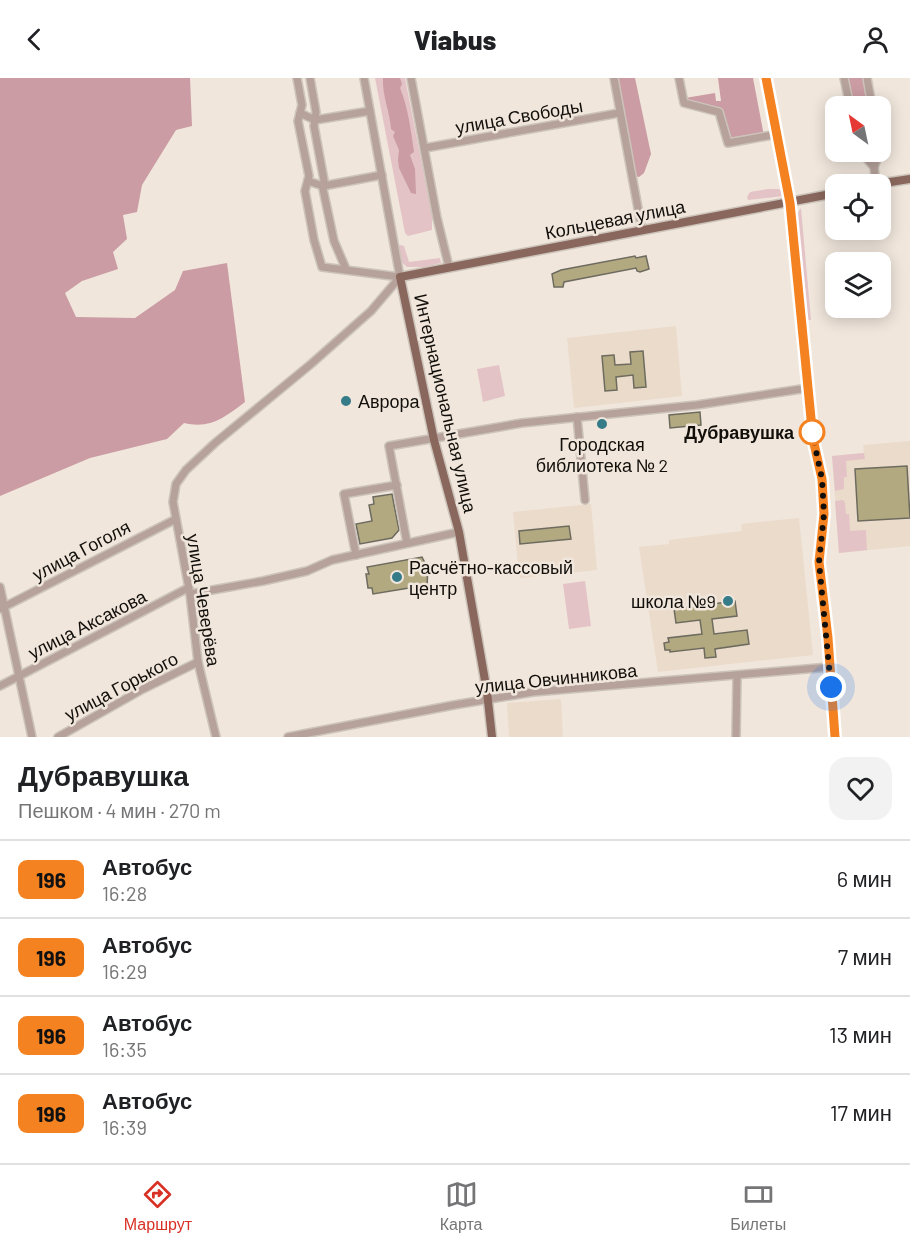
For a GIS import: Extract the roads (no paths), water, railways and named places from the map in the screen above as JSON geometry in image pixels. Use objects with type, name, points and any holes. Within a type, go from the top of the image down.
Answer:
[{"type":"main road","points":[[891,182],[910,179]]},
{"type":"main road","name":"Кольцевая улица","points":[[400,277],[825,195]]},
{"type":"main road","name":"Интернациональная улица","points":[[400,277],[434,440],[459,532],[488,699],[492,737]]},
{"type":"street","points":[[297,78],[302,105],[298,121],[309,176],[305,191],[314,240],[322,267],[400,277]]},
{"type":"street","points":[[310,78],[316,112],[314,126],[324,180],[323,186],[334,241],[346,269]]},
{"type":"street","name":"Интернациональная улица","points":[[364,78],[400,277]]},
{"type":"street","points":[[411,78],[448,267]]},
{"type":"street","points":[[614,78],[642,230]]},
{"type":"street","points":[[679,78],[684,103],[719,112],[728,143],[778,134]]},
{"type":"street","points":[[766,78],[790,203],[813,439],[822,479],[824,514],[819,562],[835,737]]},
{"type":"street","points":[[844,78],[848,96]]},
{"type":"street","points":[[867,78],[870,96]]},
{"type":"street","points":[[300,113],[315,120],[370,111]]},
{"type":"street","name":"улица Свободы","points":[[425,148],[619,113]]},
{"type":"street","points":[[869,162],[874,168]]},
{"type":"street","points":[[875,174],[876,162]]},
{"type":"street","points":[[308,181],[323,186],[382,175]]},
{"type":"street","name":"улица Чеверёва","points":[[216,737],[198,662],[189,591],[173,502],[176,484],[186,470],[371,312],[400,277]]},
{"type":"street","points":[[407,543],[390,447],[522,423],[697,405],[808,388]]},
{"type":"street","points":[[577,417],[585,500]]},
{"type":"street","points":[[356,555],[344,494],[396,484]]},
{"type":"street","name":"улица Гоголя","points":[[2,608],[176,519]]},
{"type":"street","name":"улица Аксакова","points":[[0,686],[189,591],[290,575],[307,571],[332,560],[459,532]]},
{"type":"street","points":[[0,587],[2,608],[32,737]]},
{"type":"street","name":"улица Горького","points":[[58,737],[143,689],[198,662]]},
{"type":"street","name":"улица Овчинникова","points":[[288,737],[488,699],[585,687],[830,667]]},
{"type":"street","points":[[736,737],[737,676]]},
{"type":"place","name":"Аврора","points":[[346,401]]},
{"type":"place","name":"Городская библиотека № 2","points":[[602,424]]},
{"type":"place","name":"Дубравушка","points":[[812,432]]},
{"type":"place","name":"Расчётно-кассовый центр","points":[[397,577]]},
{"type":"place","name":"школа №9","points":[[728,601]]}]
